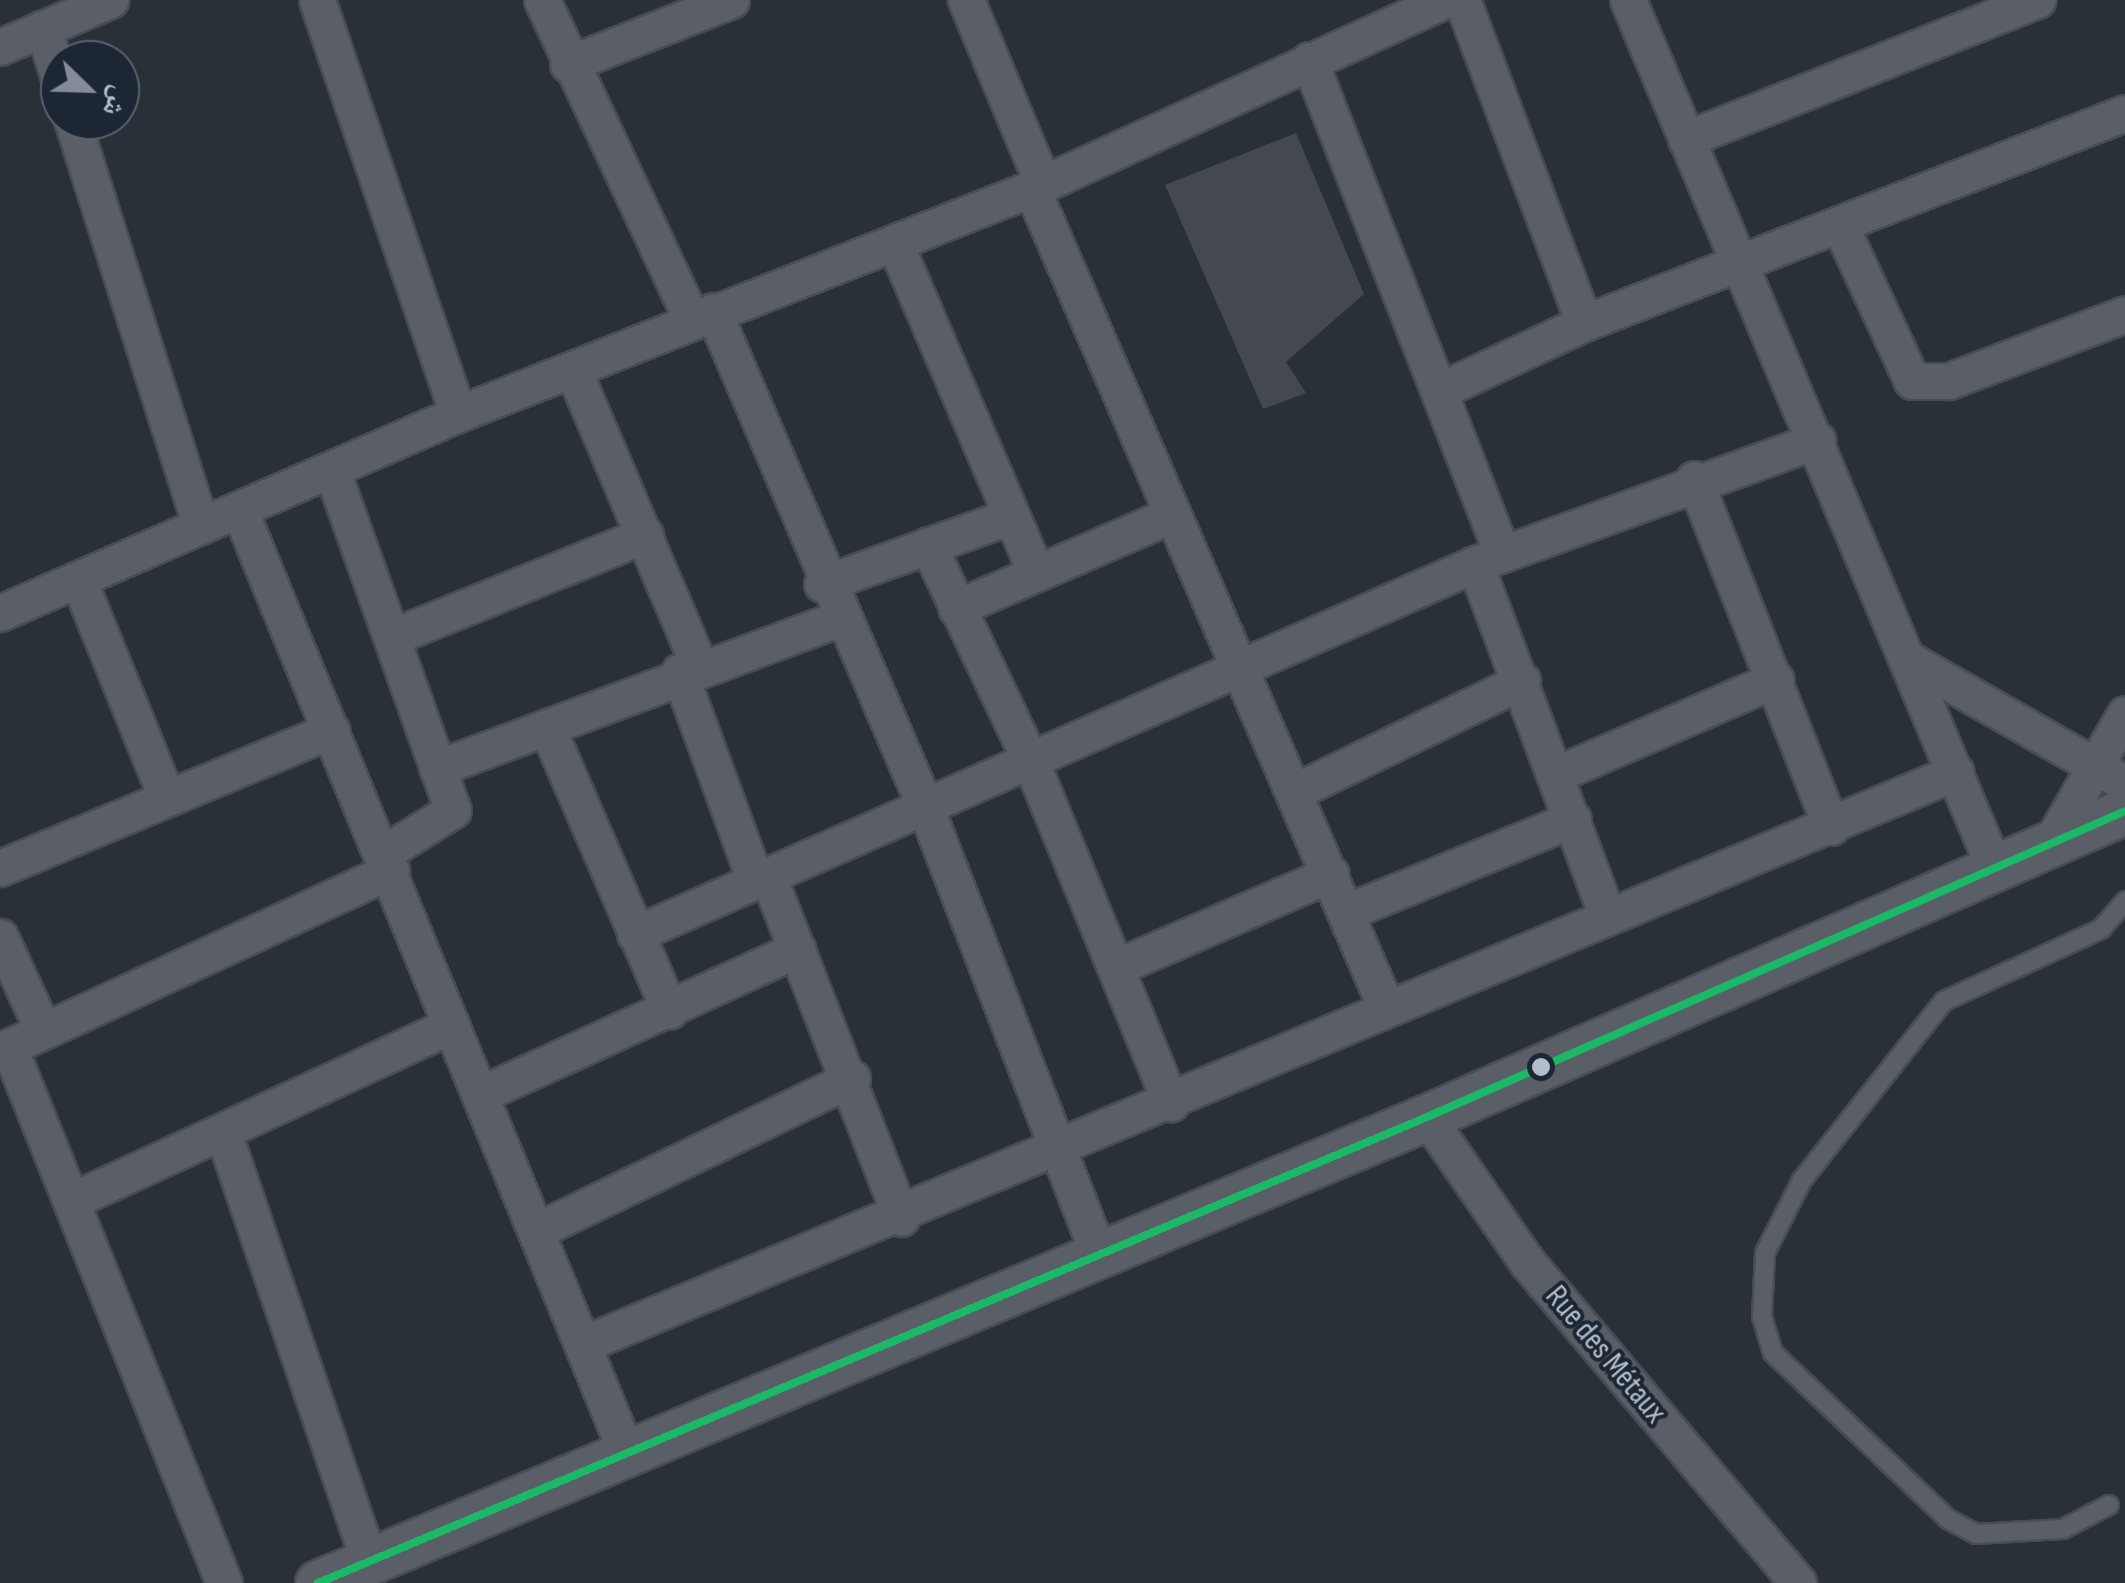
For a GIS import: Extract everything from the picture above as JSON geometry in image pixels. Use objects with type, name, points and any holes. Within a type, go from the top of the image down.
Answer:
[{"type":"street","points":[[0,47],[110,0]]},
{"type":"street","points":[[317,0],[458,414]]},
{"type":"street","points":[[542,0],[568,64],[702,315],[924,804],[1099,1256]]},
{"type":"street","points":[[568,64],[731,0]]},
{"type":"street","points":[[966,0],[1171,515],[1349,911],[1386,1007]]},
{"type":"street","points":[[0,613],[458,414],[702,315],[896,246],[1038,186],[1444,0]]},
{"type":"street","points":[[1462,0],[1584,323]]},
{"type":"street","points":[[1628,0],[1686,139],[1746,267],[1992,862]]},
{"type":"street","points":[[1686,139],[2037,0]]},
{"type":"street","points":[[43,28],[47,40]]},
{"type":"street","points":[[1309,60],[1440,391],[1522,681],[1559,773],[1606,912]]},
{"type":"street","points":[[1440,391],[1584,323],[1842,230],[2125,113]]},
{"type":"street","points":[[78,140],[201,526]]},
{"type":"street","points":[[1842,230],[1912,382],[1949,382],[2125,314]]},
{"type":"street","points":[[896,246],[1036,573]]},
{"type":"street","points":[[573,370],[645,535],[761,878],[797,949],[852,1078],[901,1218]]},
{"type":"street","points":[[635,934],[924,804],[1243,670],[1488,558],[1694,480],[1818,440]]},
{"type":"street","points":[[224,1583],[73,1200],[4,1049],[388,861],[452,814],[332,470]]},
{"type":"street","points":[[1694,480],[1832,827]]},
{"type":"street","points":[[239,509],[586,1343],[628,1456]]},
{"type":"street","points":[[956,608],[1171,515]]},
{"type":"street","points":[[822,584],[1011,516]]},
{"type":"street","points":[[392,637],[645,535]]},
{"type":"street","points":[[928,545],[1031,762],[1118,966],[1171,1103]]},
{"type":"street","points":[[78,579],[167,798]]},
{"type":"street","points":[[437,768],[688,668],[837,619]]},
{"type":"street","points":[[1911,661],[2096,763],[2125,784]]},
{"type":"street","points":[[1559,773],[1776,679]]},
{"type":"street","points":[[1294,792],[1522,681]]},
{"type":"street","points":[[2054,839],[2125,714]]},
{"type":"street","points":[[548,727],[670,1011]]},
{"type":"street","points":[[3,858],[167,798],[330,730]]},
{"type":"street","points":[[586,1343],[901,1218],[1606,912],[1832,827],[1956,772]]},
{"type":"street","points":[[318,1583],[628,1456],[1427,1117],[1992,862],[2125,811]]},
{"type":"street","points":[[1349,911],[1572,819]]},
{"type":"street","points":[[1118,966],[1331,874]]},
{"type":"street","points":[[0,937],[42,1028]]},
{"type":"street","points":[[481,1094],[670,1011],[797,949]]},
{"type":"street","points":[[73,1200],[452,1025]]},
{"type":"street","points":[[538,1230],[852,1078]]},
{"type":"street","name":"Rue des Métaux","points":[[1427,1117],[1527,1262],[1798,1583]]},
{"type":"street","points":[[224,1132],[370,1563]]},
{"type":"lane","points":[[2109,1505],[2063,1529],[1976,1534],[1948,1520],[1772,1352],[1762,1317],[1765,1253],[1802,1180],[1944,1002],[2101,929],[2125,901]]},
{"type":"building","points":[[1296,133],[1364,294],[1286,362],[1306,393],[1263,409],[1165,185]]},
{"type":"transit line","points":[[318,1583],[1427,1117],[2125,811]]}]
